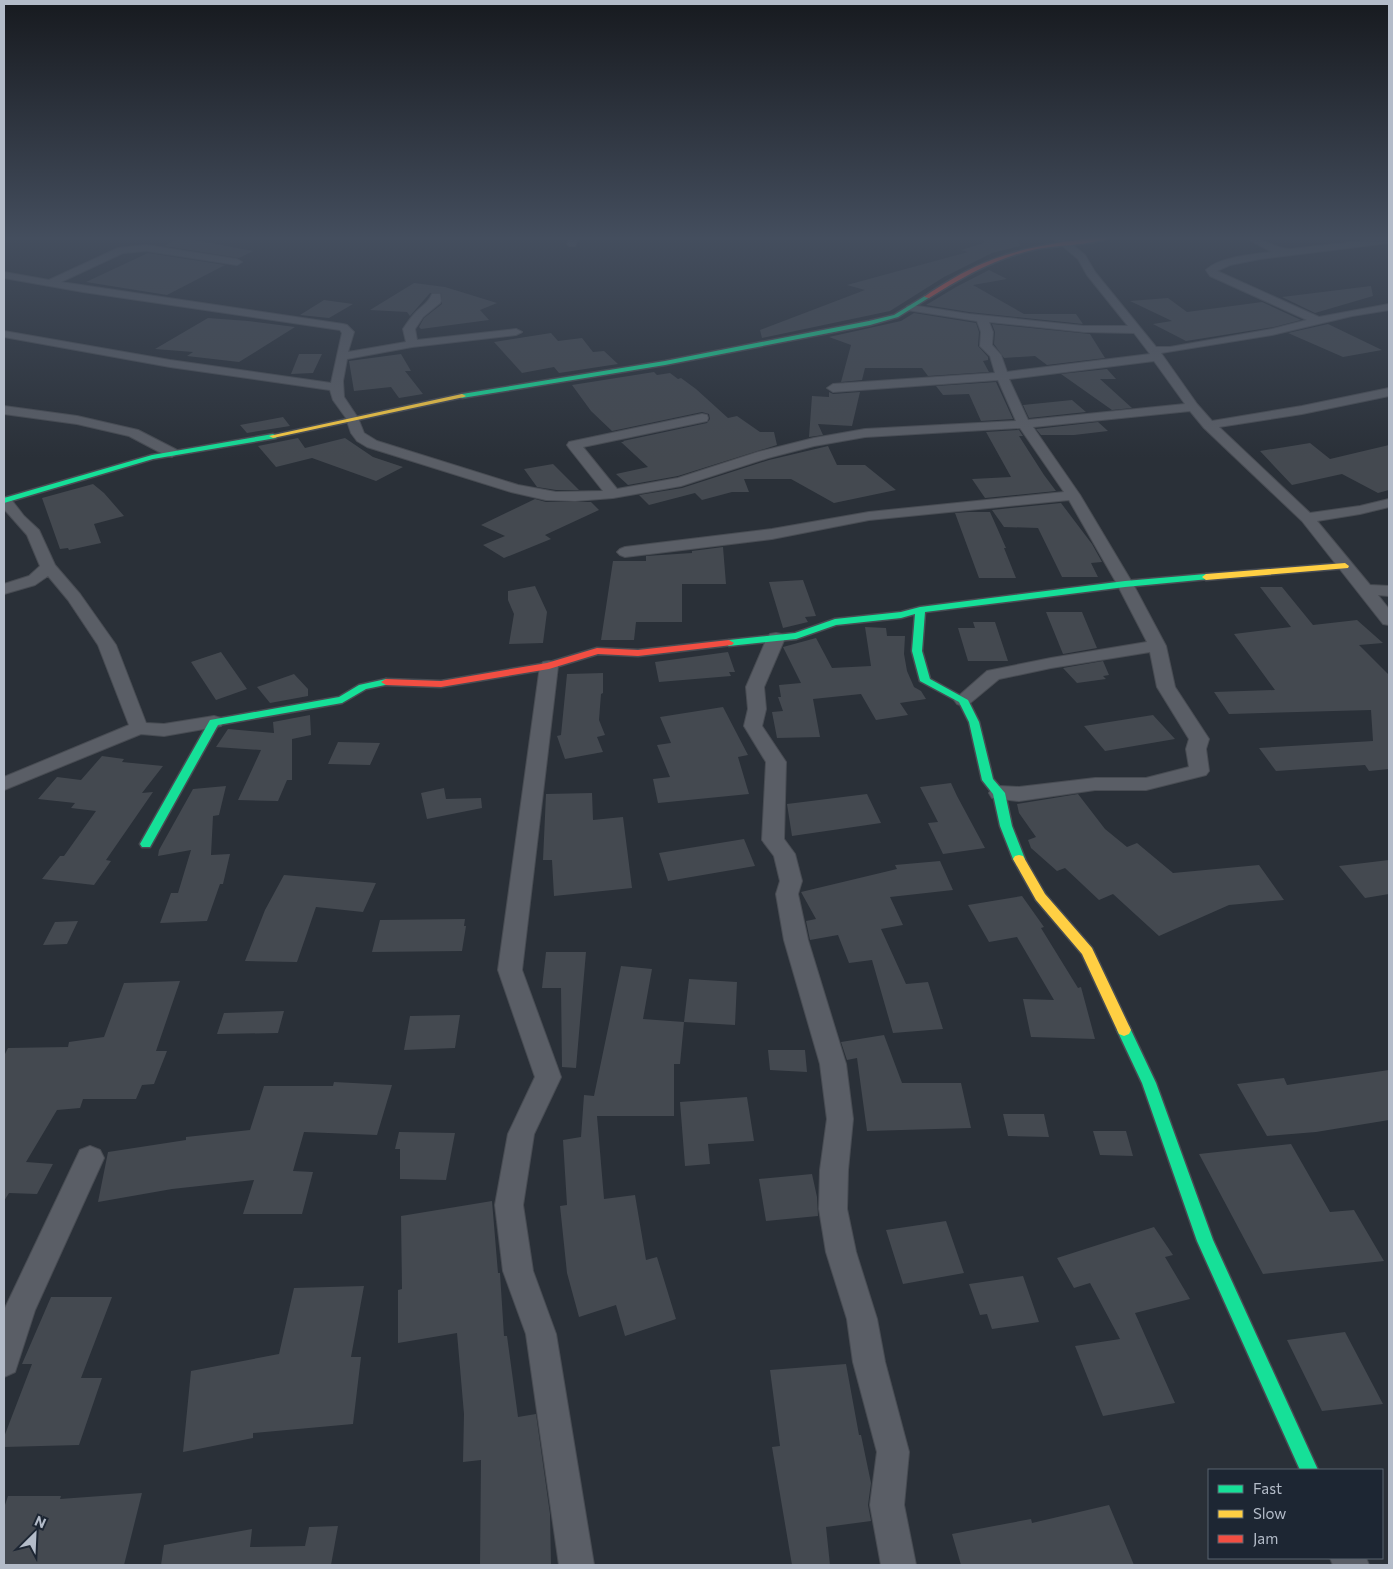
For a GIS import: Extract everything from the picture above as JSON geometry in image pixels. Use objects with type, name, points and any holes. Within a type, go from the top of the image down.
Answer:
[{"type":"street","points":[[233,311],[335,325],[348,332],[341,357],[337,394],[352,419],[359,438],[459,473],[538,494],[578,496],[613,494],[681,482],[763,455],[814,442],[866,433],[1024,424],[1193,407]]},
{"type":"street","points":[[412,344],[409,330],[424,311]]},
{"type":"street","points":[[139,728],[107,645],[74,597],[48,566],[34,533],[19,520],[4,501],[107,469],[172,453],[282,434],[454,397],[664,363],[807,337],[870,323],[896,316],[905,311]]},
{"type":"street","points":[[932,311],[982,319],[1029,322],[1084,329],[1138,330]]},
{"type":"street","points":[[1123,311],[1193,407],[1307,518],[1367,590],[1389,620]]},
{"type":"street","points":[[1296,311],[1318,321]]},
{"type":"street","points":[[833,388],[1002,376],[1155,354],[1272,332],[1368,311]]},
{"type":"street","points":[[982,319],[987,332],[986,346],[995,355],[1002,376],[1024,424],[1073,495],[1124,584],[1157,646],[1166,687],[1199,739],[1196,749],[1199,772],[1146,784],[1095,784],[1019,794],[999,793]]},
{"type":"street","points":[[341,357],[412,344],[516,332]]},
{"type":"street","points":[[4,334],[241,375],[337,387]]},
{"type":"street","points":[[1210,425],[1302,410],[1389,392]]},
{"type":"street","points":[[4,410],[77,420],[133,434],[172,453]]},
{"type":"street","points":[[613,494],[574,445],[702,418]]},
{"type":"street","points":[[626,552],[772,534],[869,516],[1073,495]]},
{"type":"street","points":[[1307,518],[1360,510],[1389,503]]},
{"type":"street","points":[[4,589],[37,578],[44,573],[48,566]]},
{"type":"street","points":[[4,784],[139,728],[164,730],[342,700],[363,687],[391,680],[441,684],[549,666],[597,651],[638,653],[796,636],[835,622],[901,615],[920,610],[1124,584],[1346,566]]},
{"type":"street","points":[[1367,590],[1389,591]]},
{"type":"street","points":[[920,610],[917,651],[925,681],[963,700],[974,722],[988,780],[999,793],[1006,826],[1021,863],[1040,896],[1087,952],[1149,1083],[1205,1241],[1309,1469]]},
{"type":"street","points":[[776,638],[755,688],[757,709],[753,726],[776,762],[773,840],[784,854],[791,881],[787,894],[796,940],[833,1064],[840,1119],[834,1170],[833,1208],[841,1252],[862,1319],[869,1362],[893,1452],[887,1505],[900,1565]]},
{"type":"street","points":[[963,700],[993,675],[1051,663],[1157,646]]},
{"type":"street","points":[[549,666],[510,970],[548,1077],[520,1134],[510,1204],[518,1271],[541,1334],[577,1565]]},
{"type":"street","points":[[146,844],[214,722]]},
{"type":"street","points":[[4,1361],[20,1308],[90,1158]]},
{"type":"building","points":[[306,311],[341,311],[329,318],[300,315]]},
{"type":"building","points":[[393,311],[414,311],[410,316],[407,312]]},
{"type":"building","points":[[433,311],[481,311],[489,320],[421,329],[419,327],[424,318]]},
{"type":"building","points":[[809,311],[889,311],[762,338],[760,330]]},
{"type":"building","points":[[964,311],[1076,314],[1083,324]]},
{"type":"building","points":[[1151,311],[1282,311],[1301,320],[1274,327],[1186,341],[1153,324],[1172,321]]},
{"type":"building","points":[[914,313],[976,323],[979,332],[978,346],[988,357],[988,360],[983,361],[989,372],[928,376],[922,368],[865,368],[862,380],[841,382],[851,345],[829,337],[901,321]]},
{"type":"building","points":[[208,318],[295,327],[239,362],[187,356],[193,352],[155,349]]},
{"type":"building","points":[[992,324],[1090,334],[1105,358],[1047,365],[1035,356],[1004,358],[994,344],[995,332]]},
{"type":"building","points":[[1328,324],[1382,350],[1343,357],[1288,333]]},
{"type":"building","points":[[551,333],[558,341],[582,338],[593,352],[604,351],[618,364],[559,373],[554,367],[522,373],[494,342]]},
{"type":"building","points":[[299,354],[322,354],[313,373],[291,374]]},
{"type":"building","points":[[401,354],[411,371],[405,371],[423,394],[399,398],[391,387],[354,391],[349,361]]},
{"type":"building","points":[[1107,369],[1116,379],[1100,379],[1132,408],[1112,410],[1061,374]]},
{"type":"building","points":[[654,372],[657,375],[670,373],[678,379],[681,378],[728,418],[737,416],[760,432],[774,432],[777,445],[678,476],[628,485],[616,474],[648,467],[621,442],[707,423],[710,419],[709,414],[702,412],[612,431],[591,411],[572,385]]},
{"type":"building","points":[[996,382],[1013,419],[981,421],[969,394],[943,395],[936,386]]},
{"type":"building","points":[[829,392],[833,394],[860,392],[852,426],[818,424],[823,435],[809,437],[812,396],[829,397]]},
{"type":"building","points":[[1072,400],[1086,412],[1029,418],[1023,405]]},
{"type":"building","points":[[283,417],[290,426],[247,433],[240,425]]},
{"type":"building","points":[[1098,422],[1108,431],[1074,435],[1041,435],[1036,429]]},
{"type":"building","points":[[1019,430],[1023,436],[1019,436],[1056,491],[985,498],[972,479],[1011,477],[986,432]]},
{"type":"building","points":[[298,438],[305,448],[345,438],[373,457],[403,467],[376,481],[312,458],[276,467],[258,446]]},
{"type":"building","points":[[1310,443],[1330,459],[1389,445],[1389,490],[1378,493],[1342,474],[1292,485],[1260,451]]},
{"type":"building","points":[[828,446],[837,465],[865,465],[896,490],[834,503],[791,479],[744,479],[749,492],[732,492],[702,500],[695,493],[649,505],[639,495],[682,488],[769,460]]},
{"type":"building","points":[[553,464],[579,490],[556,490],[537,487],[524,469]]},
{"type":"building","points":[[93,484],[104,493],[124,516],[94,524],[101,543],[69,550],[68,548],[60,549],[42,498]]},
{"type":"building","points":[[535,499],[546,502],[591,502],[599,510],[545,535],[551,539],[504,558],[483,545],[505,536],[481,525]]},
{"type":"building","points":[[1061,503],[1092,544],[1102,562],[1091,563],[1098,577],[1062,577],[1038,528],[1004,527],[992,510]]},
{"type":"building","points":[[990,512],[1006,548],[1004,548],[1016,578],[979,578],[955,513]]},
{"type":"building","points":[[723,547],[726,584],[682,584],[682,622],[636,622],[634,640],[601,640],[613,561],[646,561],[646,556],[692,553],[692,551]]},
{"type":"building","points":[[803,580],[816,616],[805,617],[808,622],[783,628],[769,582]]},
{"type":"building","points":[[535,586],[547,612],[543,643],[509,644],[514,614],[508,600],[508,591]]},
{"type":"building","points":[[1260,587],[1282,587],[1313,625],[1357,620],[1383,643],[1359,645],[1389,675],[1389,769],[1369,771],[1365,765],[1276,771],[1259,748],[1373,741],[1371,710],[1229,714],[1214,692],[1275,690],[1234,634],[1291,627]]},
{"type":"building","points":[[1046,612],[1082,612],[1097,648],[1063,654]]},
{"type":"building","points":[[973,622],[995,622],[1008,661],[968,661],[958,628],[975,628]]},
{"type":"building","points":[[865,627],[886,628],[887,636],[905,636],[904,654],[907,671],[914,687],[921,691],[926,699],[900,703],[908,715],[876,720],[861,694],[813,699],[820,737],[777,738],[772,712],[783,711],[778,697],[781,697],[779,685],[801,683],[783,647],[816,638],[832,668],[871,666]]},
{"type":"building","points":[[221,652],[247,689],[216,700],[191,662]]},
{"type":"building","points":[[728,652],[735,672],[729,672],[731,676],[659,682],[655,662]]},
{"type":"building","points":[[1103,661],[1109,675],[1103,676],[1106,679],[1077,683],[1063,668]]},
{"type":"building","points":[[603,673],[603,693],[601,694],[599,720],[605,735],[597,737],[603,752],[565,759],[557,736],[561,735],[567,674]]},
{"type":"building","points":[[294,674],[308,689],[308,696],[270,703],[257,687]]},
{"type":"building","points":[[723,707],[748,755],[738,757],[749,794],[658,803],[653,779],[670,777],[657,745],[671,743],[660,717]]},
{"type":"building","points":[[310,715],[311,735],[292,739],[292,780],[287,780],[278,801],[238,800],[261,750],[216,747],[228,729],[274,733],[273,722]]},
{"type":"building","points":[[1153,715],[1175,739],[1105,751],[1084,726]]},
{"type":"building","points":[[338,742],[380,743],[370,765],[328,764]]},
{"type":"building","points":[[102,756],[124,759],[122,762],[163,766],[142,793],[153,792],[106,860],[111,861],[94,885],[42,879],[60,856],[64,856],[96,811],[71,808],[75,803],[38,799],[57,777],[81,780]]},
{"type":"building","points":[[951,783],[985,848],[943,854],[928,823],[938,822],[920,787]]},
{"type":"building","points":[[226,786],[219,815],[213,816],[211,855],[230,854],[223,884],[220,884],[207,921],[160,923],[171,893],[178,893],[191,850],[158,856],[159,850],[193,789]]},
{"type":"building","points":[[444,788],[446,799],[481,798],[482,808],[427,819],[421,793]]},
{"type":"building","points":[[592,793],[593,820],[623,817],[632,888],[554,896],[552,860],[543,860],[546,794]]},
{"type":"building","points":[[867,794],[881,823],[792,836],[787,804]]},
{"type":"building","points":[[1078,794],[1105,829],[1127,847],[1137,843],[1173,873],[1259,865],[1284,900],[1229,905],[1159,936],[1113,894],[1099,900],[1065,868],[1057,871],[1031,848],[1028,840],[1036,837],[1019,813],[1017,804]]},
{"type":"building","points":[[744,839],[755,866],[668,881],[659,853]]},
{"type":"building","points":[[1389,860],[1389,894],[1365,898],[1339,866]]},
{"type":"building","points":[[940,861],[953,890],[890,897],[903,925],[881,929],[906,984],[928,982],[943,1029],[893,1033],[872,960],[849,963],[838,935],[810,940],[806,921],[816,919],[801,892],[897,869],[895,865]]},
{"type":"building","points":[[284,875],[376,883],[363,912],[316,907],[297,962],[245,961],[265,910]]},
{"type":"building","points":[[1022,896],[1044,927],[1041,928],[1078,988],[1081,987],[1095,1039],[1031,1037],[1023,999],[1054,1000],[1017,937],[989,942],[968,905]]},
{"type":"building","points":[[465,919],[464,926],[466,926],[462,951],[372,952],[380,920]]},
{"type":"building","points":[[78,921],[67,944],[43,945],[55,922]]},
{"type":"building","points":[[546,952],[586,952],[576,1068],[562,1067],[561,988],[542,988]]},
{"type":"building","points":[[621,966],[652,969],[643,1019],[684,1022],[680,1064],[674,1064],[674,1116],[597,1116],[604,1199],[635,1195],[646,1260],[657,1257],[676,1319],[625,1336],[616,1305],[579,1317],[567,1273],[560,1206],[567,1205],[563,1140],[581,1137],[584,1095],[594,1096]]},
{"type":"building","points":[[689,979],[737,982],[735,1025],[684,1022]]},
{"type":"building","points":[[180,981],[156,1051],[167,1051],[154,1084],[142,1085],[136,1099],[83,1099],[80,1108],[57,1110],[26,1162],[53,1164],[37,1194],[9,1193],[4,1201],[4,1056],[8,1048],[68,1047],[69,1042],[104,1037],[124,983]]},
{"type":"building","points":[[284,1011],[278,1033],[217,1034],[224,1013]]},
{"type":"building","points":[[460,1015],[455,1048],[404,1050],[410,1016]]},
{"type":"building","points":[[884,1035],[902,1083],[961,1083],[971,1128],[867,1131],[857,1058],[847,1060],[841,1042]]},
{"type":"building","points":[[768,1050],[805,1050],[807,1072],[770,1070]]},
{"type":"building","points":[[1389,1070],[1389,1120],[1316,1132],[1267,1136],[1237,1084],[1284,1078],[1287,1085]]},
{"type":"building","points":[[334,1082],[392,1085],[377,1135],[304,1132],[293,1171],[313,1172],[302,1214],[243,1214],[254,1180],[172,1189],[98,1202],[108,1152],[186,1140],[186,1137],[250,1130],[264,1086],[333,1086]]},
{"type":"building","points":[[747,1097],[754,1141],[708,1144],[710,1164],[685,1166],[680,1102]]},
{"type":"building","points":[[1003,1114],[1044,1114],[1049,1137],[1008,1136]]},
{"type":"building","points":[[1093,1131],[1126,1131],[1133,1156],[1100,1155]]},
{"type":"building","points":[[399,1132],[455,1133],[446,1180],[400,1179],[400,1149],[395,1149]]},
{"type":"building","points":[[1291,1144],[1330,1212],[1354,1210],[1384,1261],[1263,1274],[1199,1154]]},
{"type":"building","points":[[812,1174],[817,1197],[818,1216],[766,1221],[759,1179]]},
{"type":"building","points":[[492,1201],[498,1273],[500,1273],[504,1336],[507,1336],[518,1417],[536,1414],[550,1514],[551,1565],[480,1565],[481,1460],[463,1462],[464,1414],[457,1333],[398,1343],[398,1290],[402,1289],[401,1216]]},
{"type":"building","points":[[946,1221],[964,1273],[903,1284],[886,1230]]},
{"type":"building","points":[[1154,1227],[1173,1255],[1165,1257],[1190,1299],[1135,1313],[1175,1403],[1103,1416],[1075,1346],[1120,1339],[1090,1283],[1074,1288],[1057,1258]]},
{"type":"building","points":[[1023,1276],[1039,1322],[992,1329],[987,1314],[980,1315],[969,1284]]},
{"type":"building","points":[[364,1286],[351,1357],[361,1357],[353,1424],[253,1433],[253,1438],[183,1452],[191,1371],[279,1354],[294,1288]]},
{"type":"building","points":[[51,1297],[112,1297],[81,1378],[102,1378],[79,1445],[4,1447],[4,1437],[32,1364],[22,1364]]},
{"type":"building","points":[[1345,1332],[1383,1404],[1322,1411],[1287,1340]]},
{"type":"building","points":[[846,1364],[859,1435],[861,1435],[871,1483],[868,1505],[871,1521],[826,1527],[830,1565],[792,1565],[772,1447],[780,1446],[770,1370]]},
{"type":"building","points":[[142,1493],[124,1565],[4,1565],[4,1508],[8,1496],[61,1496],[60,1499]]},
{"type":"building","points":[[1109,1505],[1134,1565],[961,1565],[952,1534],[1031,1519],[1032,1523]]},
{"type":"building","points":[[338,1526],[331,1565],[161,1565],[164,1545],[252,1529],[250,1547],[305,1546],[309,1527]]},
{"type":"traffic: fast","points":[[462,396],[665,363],[870,323],[896,316],[904,311]]},
{"type":"traffic: fast","points":[[4,501],[152,457],[273,436]]},
{"type":"traffic: fast","points":[[729,643],[796,636],[835,622],[901,615],[920,610],[1125,584],[1206,577]]},
{"type":"traffic: fast","points":[[920,610],[917,651],[925,681],[963,700],[974,722],[988,780],[999,793],[1006,826],[1019,859]]},
{"type":"traffic: fast","points":[[146,844],[214,722],[342,700],[363,687],[386,682]]},
{"type":"traffic: fast","points":[[1124,1030],[1149,1083],[1205,1241],[1309,1469]]},
{"type":"traffic: slow","points":[[273,436],[462,396]]},
{"type":"traffic: slow","points":[[1206,577],[1345,566]]},
{"type":"traffic: slow","points":[[1019,859],[1040,897],[1087,951],[1124,1030]]},
{"type":"traffic: jam","points":[[386,682],[441,684],[549,666],[597,651],[638,653],[729,643]]}]
